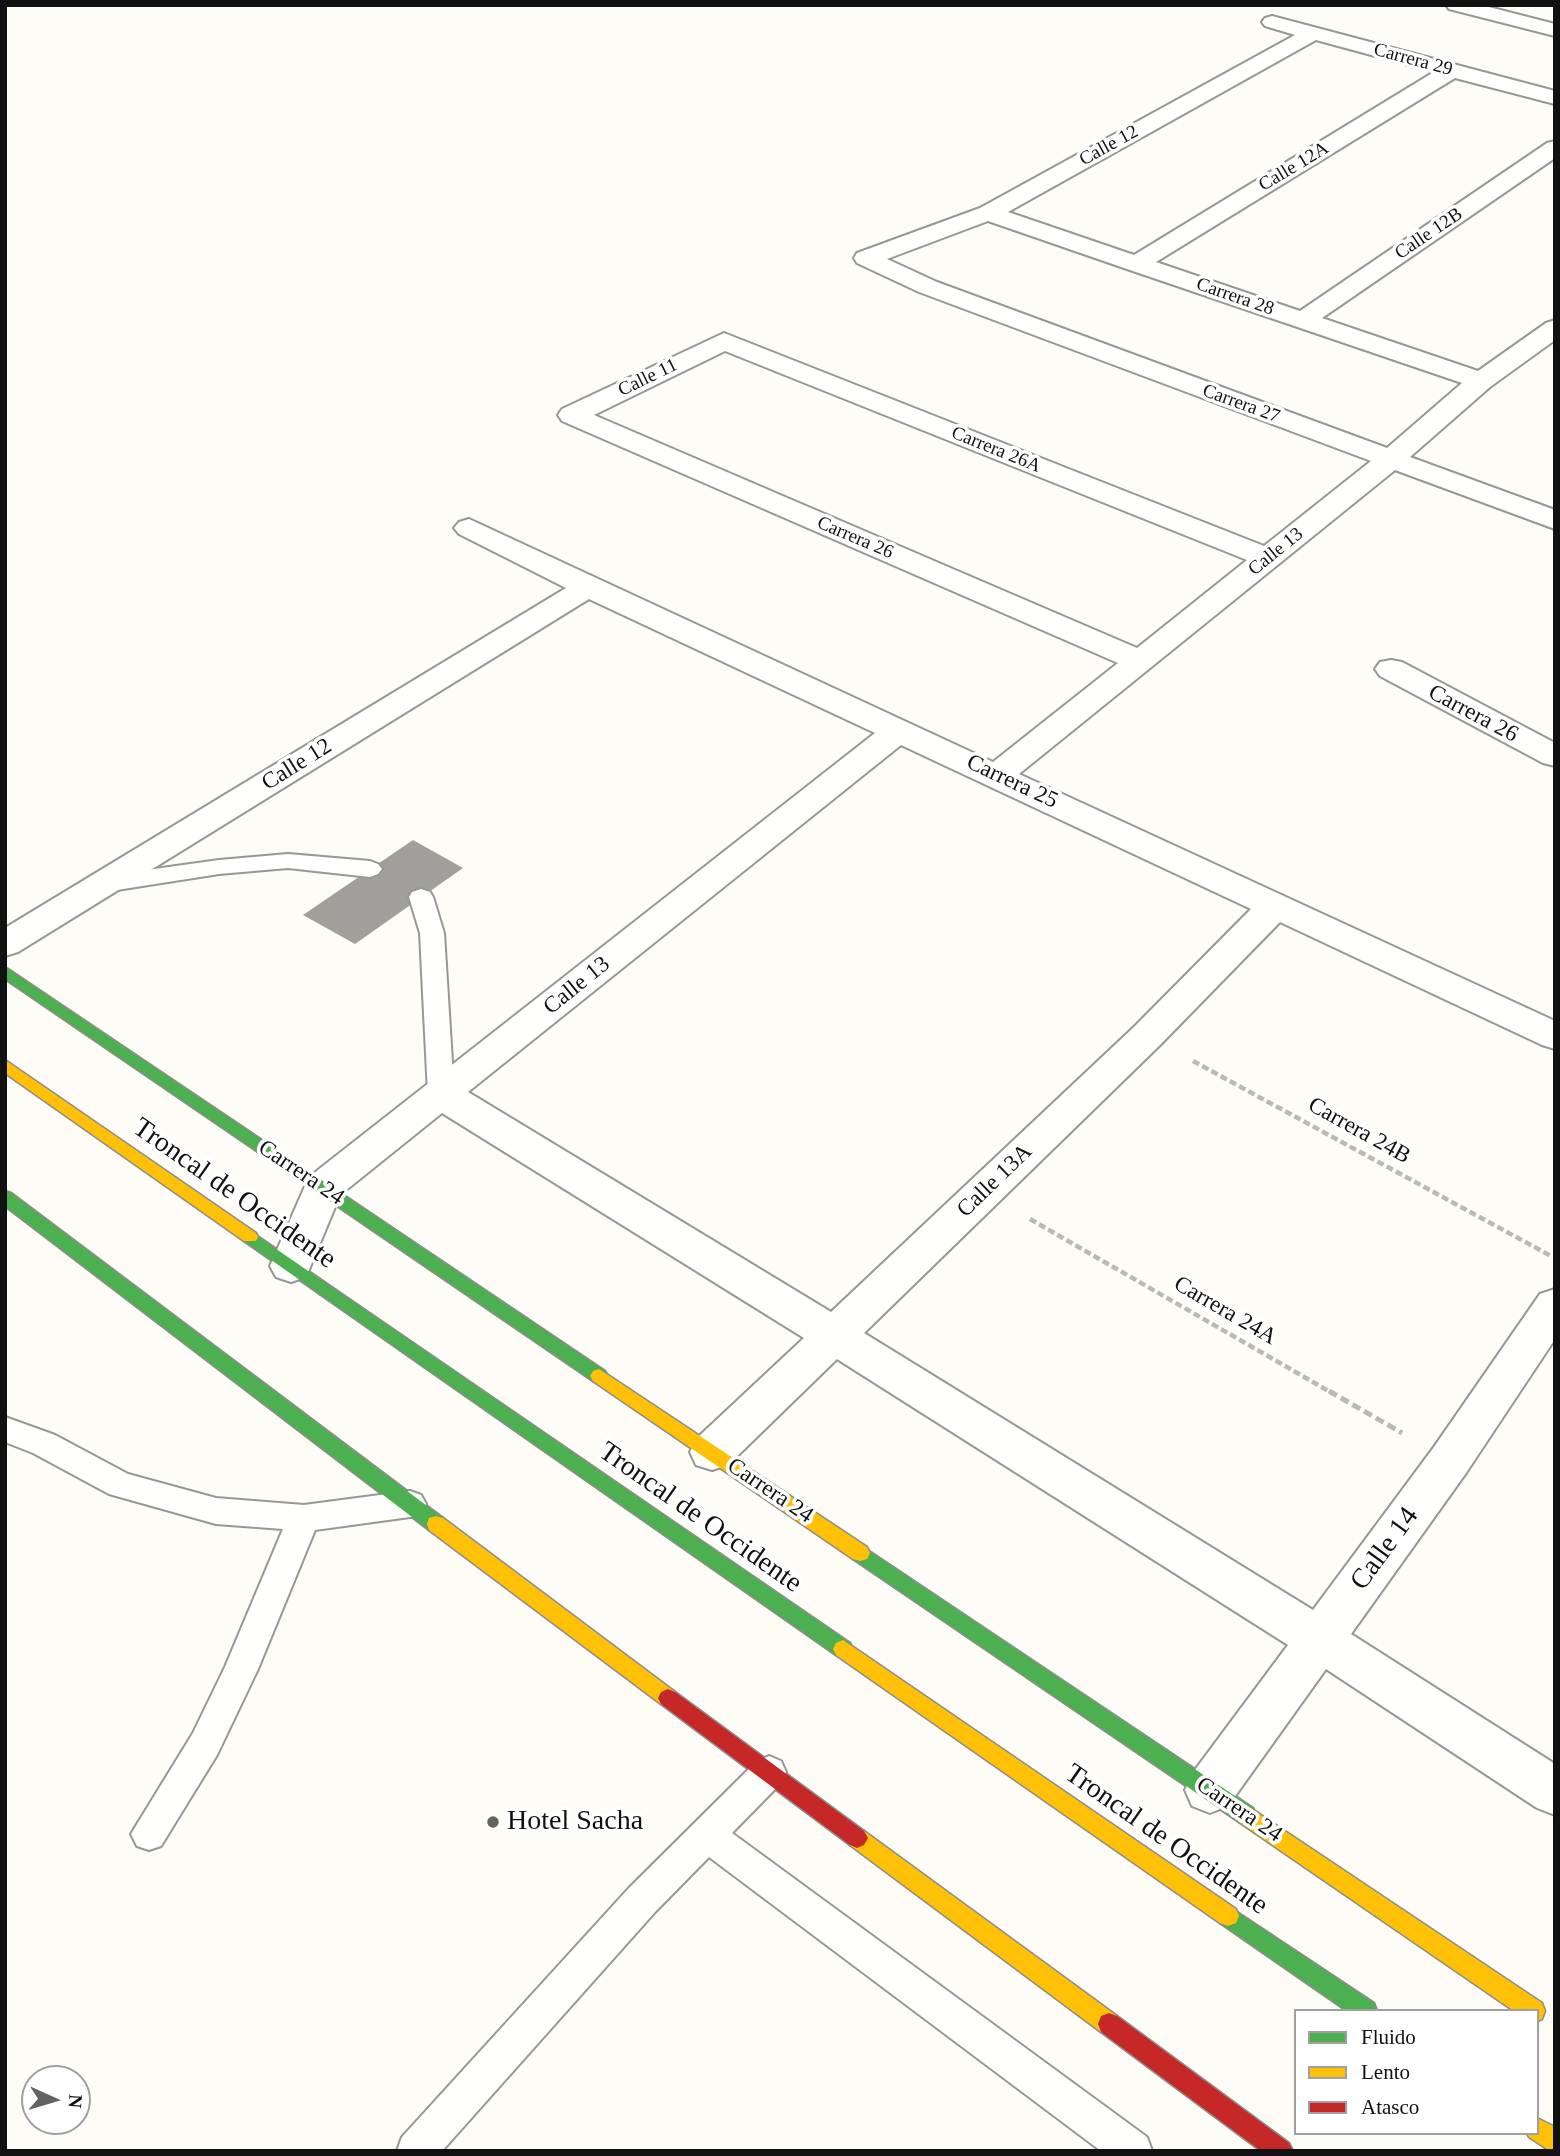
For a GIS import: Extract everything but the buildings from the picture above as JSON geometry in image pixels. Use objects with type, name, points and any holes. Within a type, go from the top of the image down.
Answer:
[{"type":"main road","name":"Carrera 24","points":[[5,972],[1531,2009]]},
{"type":"main road","name":"Troncal de Occidente","points":[[5,1065],[290,1266],[1363,2009]]},
{"type":"main road","points":[[5,1197],[410,1504],[1281,2151]]},
{"type":"main road","points":[[1539,2130],[1555,2141]]},
{"type":"street","name":"Carrera 29","points":[[1298,5],[1272,22],[1555,98]]},
{"type":"street","points":[[1456,5],[1555,30]]},
{"type":"street","name":"Calle 12","points":[[928,287],[866,258],[988,213],[1313,33]]},
{"type":"street","name":"Calle 12A","points":[[1136,264],[1452,70]]},
{"type":"street","name":"Calle 12B","points":[[1303,320],[1555,148]]},
{"type":"street","name":"Carrera 28","points":[[988,213],[1481,380]]},
{"type":"street","name":"Carrera 27","points":[[928,287],[1555,520]]},
{"type":"street","name":"Calle 13","points":[[998,775],[1391,459],[1481,380],[1555,328]]},
{"type":"street","name":"Calle 11","points":[[572,415],[724,341]]},
{"type":"street","name":"Carrera 26A","points":[[724,341],[1268,558]]},
{"type":"street","name":"Carrera 26","points":[[572,415],[1138,660]]},
{"type":"street","name":"Carrera 25","points":[[469,528],[589,587],[1555,1036]]},
{"type":"street","name":"Calle 12","points":[[5,944],[589,587]]},
{"type":"street","name":"Carrera 26","points":[[1391,670],[1550,747]]},
{"type":"street","name":"Calle 13","points":[[290,1266],[323,1187],[898,731]]},
{"type":"street","name":"Calle 13A","points":[[712,1452],[1147,1036],[1275,906]]},
{"type":"street","points":[[441,1094],[834,1335],[1318,1639],[1555,1792]]},
{"type":"street","name":"Calle 14","points":[[1210,1790],[1450,1460],[1555,1305]]},
{"type":"street","name":"Carrera 24","points":[[1539,2015],[1555,2025]]},
{"type":"lane","points":[[104,884],[219,867],[288,861],[370,869]]},
{"type":"lane","points":[[421,897],[432,933],[441,1094]]},
{"type":"lane","points":[[5,1429],[44,1444],[120,1485],[216,1511],[304,1518],[410,1504]]},
{"type":"lane","points":[[149,1834],[217,1719],[241,1670],[304,1518]]},
{"type":"lane","points":[[416,2151],[642,1900],[769,1772]]},
{"type":"lane","points":[[707,1835],[1133,2151]]},
{"type":"path","name":"Carrera 24B","points":[[1147,1036],[1555,1258]]},
{"type":"path","name":"Carrera 24A","points":[[984,1193],[1450,1460]]},
{"type":"traffic: fast","points":[[5,972],[599,1376]]},
{"type":"traffic: fast","points":[[5,1197],[436,1524]]},
{"type":"traffic: fast","points":[[250,1237],[843,1649]]},
{"type":"traffic: fast","points":[[860,1553],[1246,1815]]},
{"type":"traffic: fast","points":[[1228,1916],[1363,2009]]},
{"type":"traffic: slow","points":[[5,1065],[250,1237]]},
{"type":"traffic: slow","points":[[599,1376],[860,1553]]},
{"type":"traffic: slow","points":[[436,1524],[668,1698]]},
{"type":"traffic: slow","points":[[843,1649],[1228,1916]]},
{"type":"traffic: slow","points":[[1246,1815],[1531,2009]]},
{"type":"traffic: slow","points":[[857,1838],[1109,2024]]},
{"type":"traffic: slow","points":[[1539,2130],[1555,2141]]},
{"type":"traffic: jam","points":[[668,1698],[857,1838]]},
{"type":"traffic: jam","points":[[1109,2024],[1281,2151]]},
{"type":"place","name":"Hotel Sacha","points":[[493,1822]]}]
